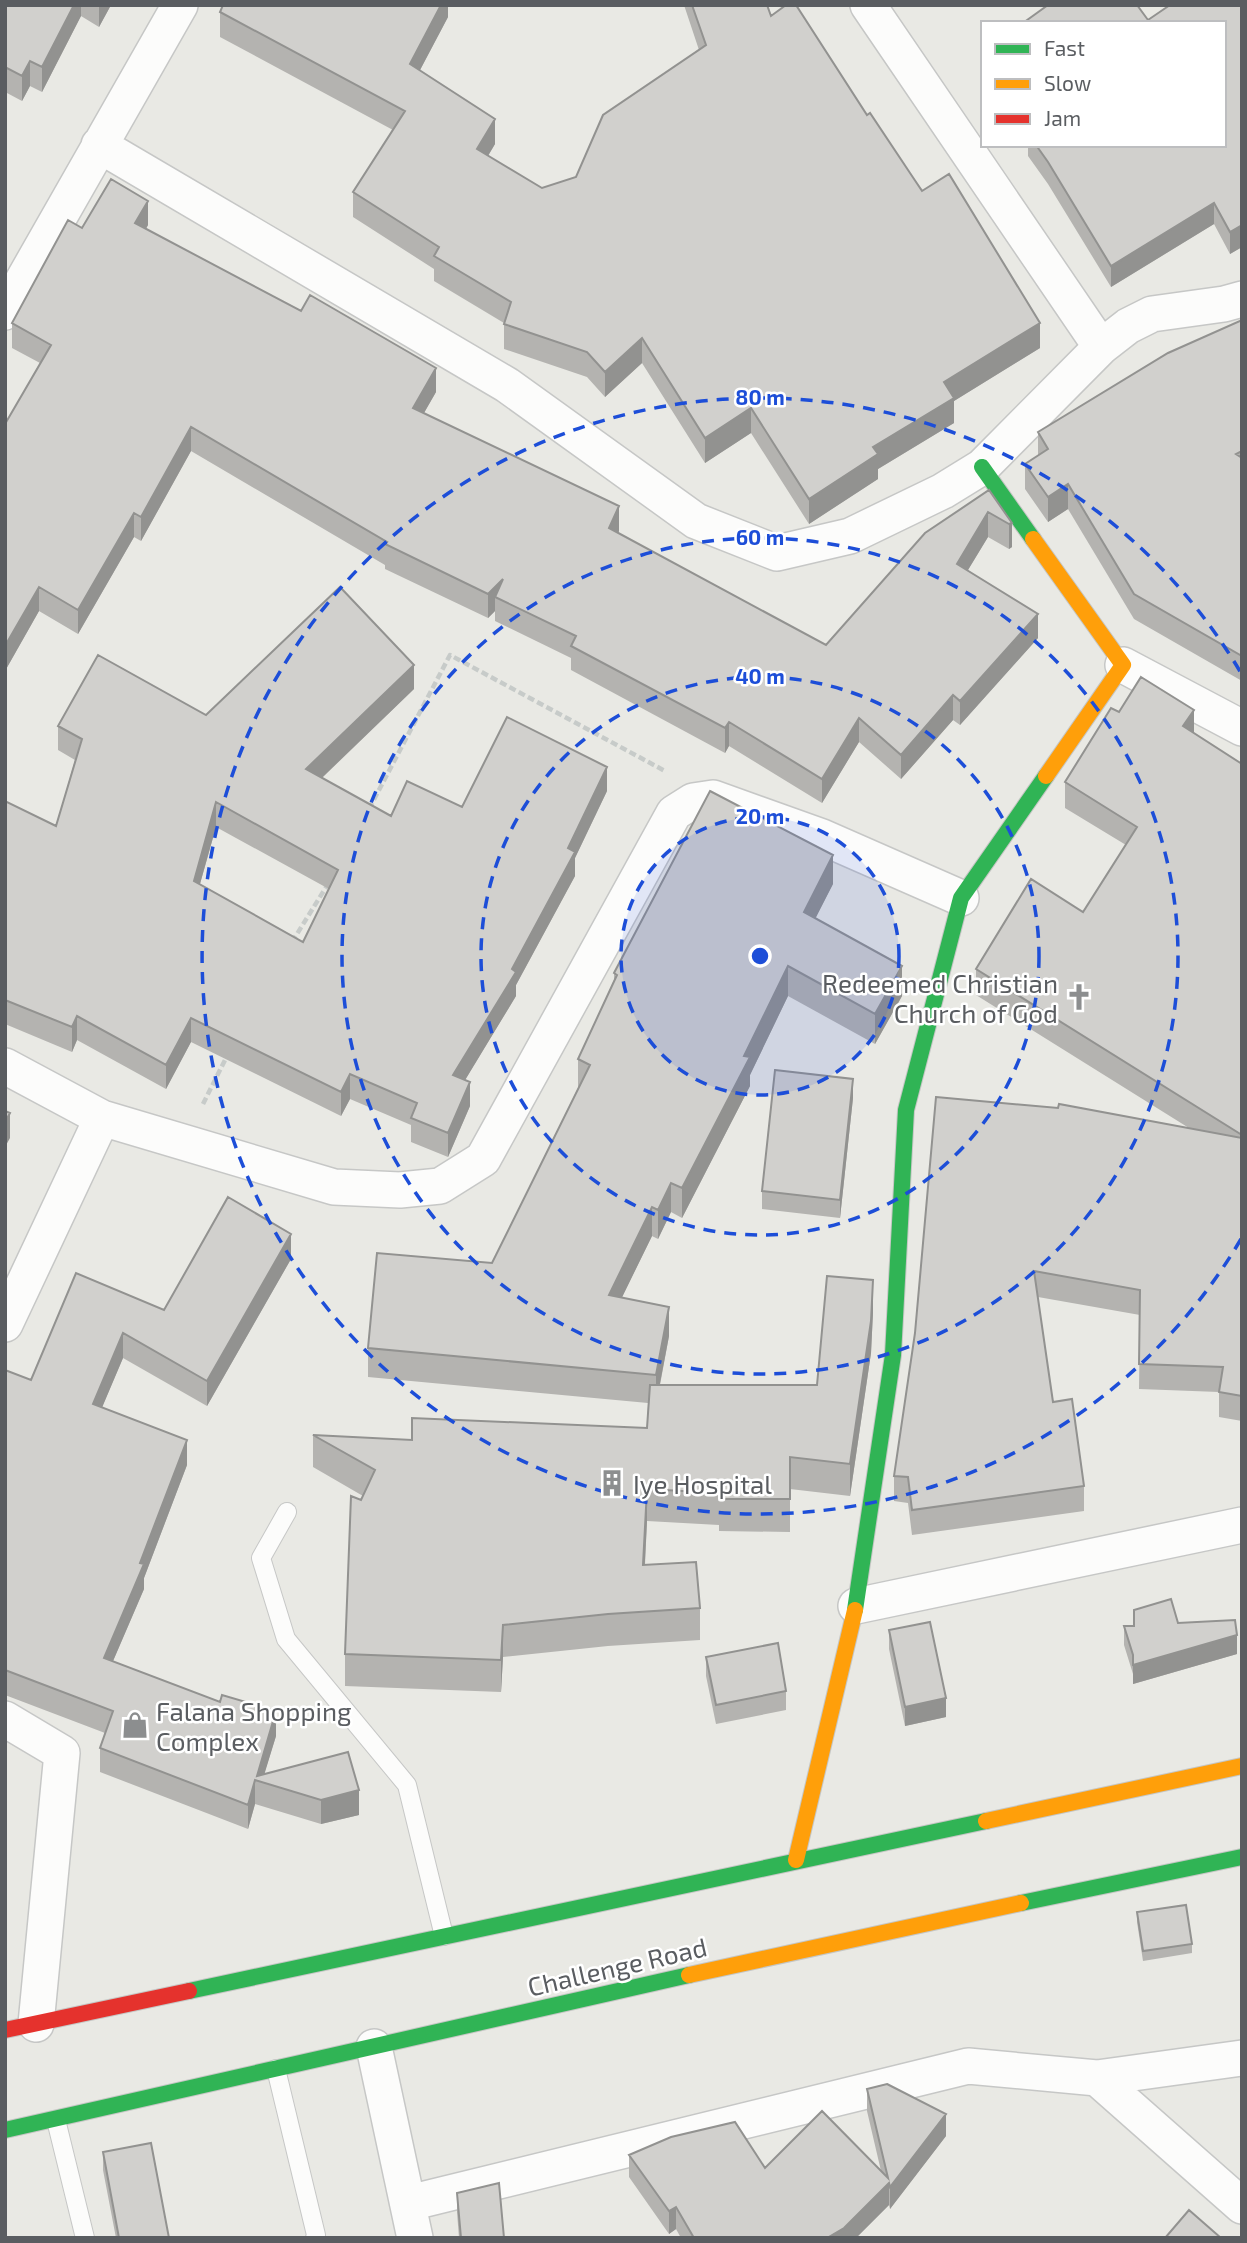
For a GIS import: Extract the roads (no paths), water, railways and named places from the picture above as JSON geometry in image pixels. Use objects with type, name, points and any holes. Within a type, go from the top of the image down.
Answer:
[{"type":"main road","points":[[796,1860],[856,1606],[893,1354],[906,1110],[961,898],[1123,665],[982,467]]},
{"type":"main road","points":[[21,2027],[1242,1766]]},
{"type":"main road","name":"Challenge Road","points":[[5,2130],[815,1945],[1242,1857]]},
{"type":"street","points":[[5,312],[180,5]]},
{"type":"street","points":[[868,5],[1101,347]]},
{"type":"street","points":[[99,145],[507,385],[696,522],[777,552],[850,537],[943,491],[982,467],[1101,347],[1128,326],[1152,314],[1242,299]]},
{"type":"street","points":[[1123,665],[1242,728]]},
{"type":"street","points":[[5,1066],[102,1118],[334,1187],[400,1190],[440,1186],[483,1159],[674,813],[693,801],[713,798],[822,837],[961,898]]},
{"type":"street","points":[[5,1324],[102,1118]]},
{"type":"street","points":[[856,1606],[1242,1525]]},
{"type":"street","points":[[5,1719],[62,1753],[21,2027]]},
{"type":"street","points":[[374,2047],[415,2238]]},
{"type":"street","points":[[409,2203],[968,2066],[1097,2078],[1242,2058]]},
{"type":"street","points":[[1097,2078],[1242,2206]]},
{"type":"lane","points":[[287,1512],[261,1558],[286,1639],[407,1785],[444,1936]]},
{"type":"lane","points":[[276,2069],[315,2238]]},
{"type":"lane","points":[[56,2120],[85,2238]]},
{"type":"place","name":"Redeemed Christian Church of God","points":[[1079,997]]},
{"type":"place","name":"Iye Hospital","points":[[612,1483]]},
{"type":"place","name":"Falana Shopping Complex","points":[[135,1725]]}]
